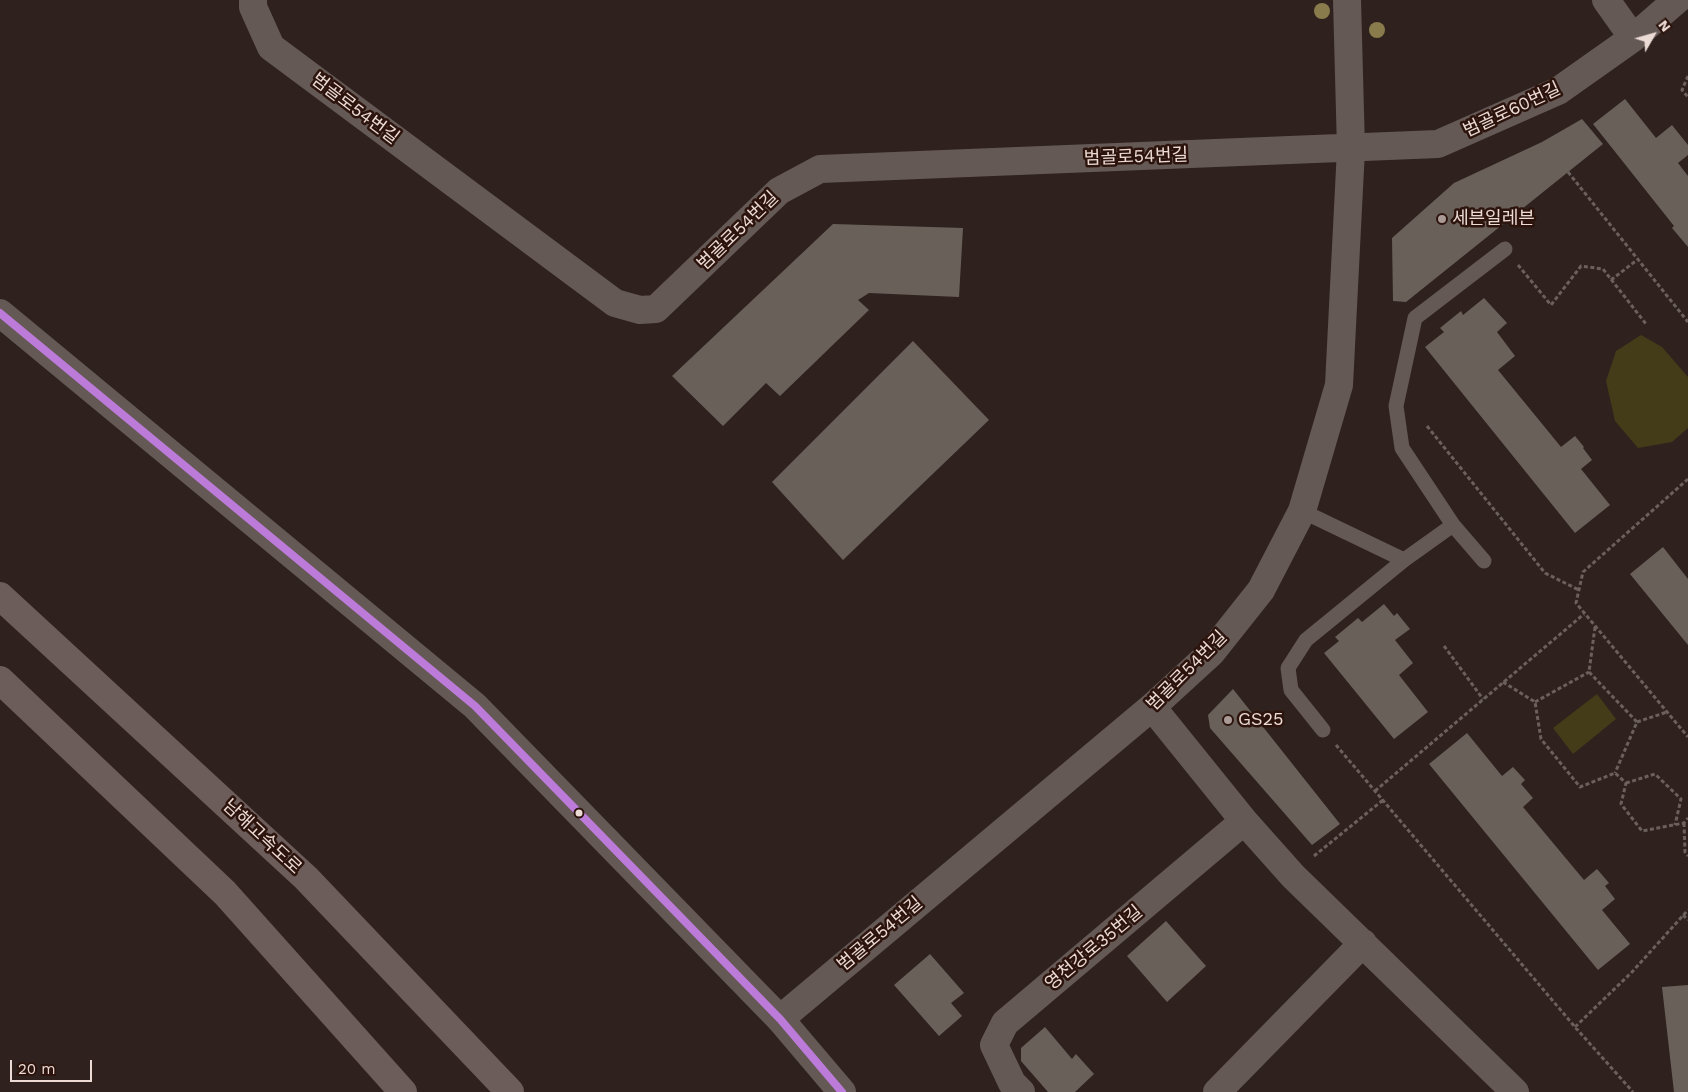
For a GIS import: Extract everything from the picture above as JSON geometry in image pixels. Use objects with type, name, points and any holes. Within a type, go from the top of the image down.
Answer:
[{"type":"highway","name":"남해고속도로","points":[[0,596],[306,878],[510,1092]]},
{"type":"highway","points":[[0,680],[224,893],[403,1092]]},
{"type":"street","name":"범골로54번길","points":[[253,0],[253,7],[271,47],[615,304],[640,310],[656,309],[778,191],[820,169],[1351,149]]},
{"type":"street","name":"범골로54번길","points":[[780,1019],[1152,707],[1211,653],[1260,590],[1302,511],[1339,385],[1351,149],[1347,0]]},
{"type":"street","points":[[1606,0],[1633,38]]},
{"type":"street","name":"범골로60번길","points":[[1351,149],[1438,144],[1558,91],[1633,38],[1676,0]]},
{"type":"street","points":[[0,313],[475,706],[780,1019],[842,1092]]},
{"type":"street","points":[[1152,707],[1244,821],[1293,876],[1515,1092]]},
{"type":"street","name":"영천강로35번길","points":[[1021,1092],[1012,1084],[994,1046],[1005,1023],[1244,821]]},
{"type":"street","points":[[1217,1092],[1363,943]]},
{"type":"lane","points":[[1484,561],[1453,525],[1402,448],[1396,406],[1415,318],[1505,249]]},
{"type":"lane","points":[[1302,511],[1404,560]]},
{"type":"lane","points":[[1323,730],[1291,690],[1288,668],[1306,640],[1404,560],[1453,525]]},
{"type":"path","points":[[1688,76],[1682,90],[1688,97]]},
{"type":"path","points":[[1568,172],[1688,322]]},
{"type":"path","points":[[1505,249],[1551,305],[1581,266],[1604,269],[1646,324]]},
{"type":"path","points":[[1611,280],[1637,260]]},
{"type":"path","points":[[1428,426],[1545,573],[1579,590]]},
{"type":"path","points":[[1688,479],[1583,572],[1576,603],[1688,737]]},
{"type":"path","points":[[1375,791],[1584,614]]},
{"type":"path","points":[[1589,672],[1595,627]]},
{"type":"path","points":[[1444,646],[1483,699]]},
{"type":"path","points":[[1535,702],[1589,672]]},
{"type":"path","points":[[1589,672],[1637,722]]},
{"type":"path","points":[[1503,682],[1535,702],[1541,739],[1580,787],[1615,773],[1637,722],[1667,712]]},
{"type":"path","points":[[1323,730],[1575,1027],[1633,1092]]},
{"type":"path","points":[[1615,773],[1626,783]]},
{"type":"path","points":[[1626,783],[1655,774],[1681,799],[1675,825]]},
{"type":"path","points":[[1626,783],[1620,804],[1642,831],[1684,823],[1688,818]]},
{"type":"path","points":[[1314,856],[1383,800]]},
{"type":"path","points":[[1684,823],[1685,852],[1688,856]]},
{"type":"path","points":[[1575,1027],[1632,972],[1688,910]]},
{"type":"path","points":[[1683,914],[1688,920]]},
{"type":"shaded area","points":[[1641,335],[1662,347],[1688,377],[1688,428],[1672,442],[1638,448],[1615,421],[1606,381],[1616,351]]},
{"type":"shaded area","points":[[1597,694],[1616,719],[1573,754],[1553,728]]},
{"type":"building","points":[[1625,99],[1656,138],[1672,125],[1688,145],[1688,155],[1678,163],[1688,176],[1688,247],[1672,228],[1674,226],[1593,124]]},
{"type":"building","points":[[1582,119],[1603,144],[1406,302],[1393,301],[1392,238],[1454,183],[1542,142]]},
{"type":"building","points":[[833,224],[963,228],[959,297],[869,293],[858,300],[869,310],[780,396],[766,383],[723,426],[672,376]]},
{"type":"building","points":[[1484,298],[1507,323],[1497,332],[1515,356],[1498,370],[1561,447],[1575,436],[1592,460],[1581,469],[1610,505],[1575,533],[1425,347],[1444,332],[1440,328],[1461,311],[1463,315]]},
{"type":"building","points":[[913,341],[989,420],[843,560],[772,482]]},
{"type":"building","points":[[1663,547],[1688,579],[1688,645],[1630,574]]},
{"type":"building","points":[[1384,604],[1394,616],[1397,613],[1410,629],[1395,640],[1413,663],[1399,675],[1428,712],[1394,739],[1324,653],[1339,641],[1335,637],[1358,618],[1362,622]]},
{"type":"building","points":[[1233,689],[1340,824],[1312,845],[1210,728],[1208,715]]},
{"type":"building","points":[[1467,733],[1502,776],[1513,767],[1525,780],[1521,784],[1533,798],[1523,807],[1584,880],[1597,869],[1609,883],[1605,886],[1615,899],[1602,910],[1630,944],[1598,970],[1429,764]]},
{"type":"building","points":[[1166,921],[1206,966],[1167,1002],[1127,956]]},
{"type":"building","points":[[930,954],[964,993],[951,1003],[962,1016],[939,1036],[894,985]]},
{"type":"building","points":[[1688,985],[1688,1092],[1674,1092],[1662,987]]},
{"type":"building","points":[[1045,1027],[1072,1059],[1076,1054],[1094,1074],[1075,1092],[1048,1092],[1021,1061],[1021,1048]]},
{"type":"transit line","points":[[0,313],[475,706],[780,1019],[842,1092]]},
{"type":"place","name":"세븐일레븐","points":[[1442,219]]},
{"type":"place","name":"GS25","points":[[1228,720]]}]
